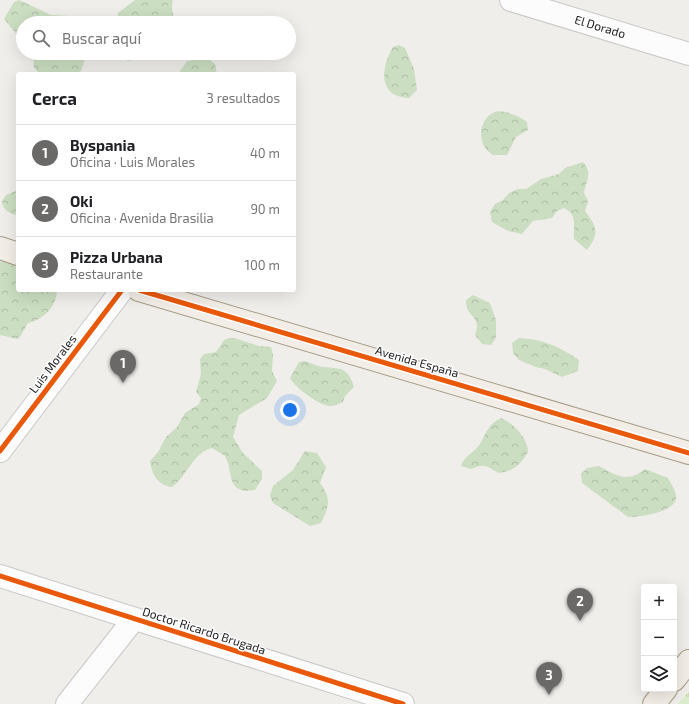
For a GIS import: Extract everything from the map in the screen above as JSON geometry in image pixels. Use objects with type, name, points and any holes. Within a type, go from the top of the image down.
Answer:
[{"type":"main road","points":[[0,248],[16,253]]},
{"type":"main road","name":"Avenida España","points":[[146,292],[689,453]]},
{"type":"main road","points":[[677,676],[689,661]]},
{"type":"main road","points":[[654,704],[664,692]]},
{"type":"street","name":"El Dorado","points":[[511,0],[689,54]]},
{"type":"street","name":"Luis Morales","points":[[0,451],[120,292]]},
{"type":"street","name":"Doctor Ricardo Brugada","points":[[0,576],[403,704]]},
{"type":"street","points":[[67,704],[134,619]]},
{"type":"green space","points":[[19,0],[51,15],[71,16],[16,16],[16,34],[4,19],[14,2]]},
{"type":"green space","points":[[135,0],[173,0],[172,7],[174,16],[118,16],[118,13]]},
{"type":"green space","points":[[399,45],[405,48],[414,69],[417,90],[409,98],[399,96],[391,92],[384,80],[384,72],[389,55],[393,47]]},
{"type":"green space","points":[[33,60],[85,60],[80,72],[38,72],[34,68]]},
{"type":"green space","points":[[210,60],[215,64],[217,72],[179,72],[187,61]]},
{"type":"green space","points":[[499,111],[514,115],[527,122],[528,130],[516,137],[507,155],[493,155],[486,149],[482,141],[481,130],[485,120],[489,115]]},
{"type":"green space","points":[[583,162],[588,170],[584,193],[588,201],[585,211],[592,221],[595,230],[594,239],[587,250],[574,239],[573,217],[564,208],[557,211],[552,218],[533,221],[522,234],[508,231],[492,222],[490,212],[495,204],[503,200],[509,193],[518,189],[526,189],[541,179],[559,174],[565,168]]},
{"type":"green space","points":[[16,191],[16,215],[7,211],[4,207],[2,201],[6,195]]},
{"type":"green space","points":[[6,261],[16,264],[16,292],[57,292],[52,307],[48,312],[39,319],[28,323],[20,337],[17,339],[0,335],[0,262]]},
{"type":"green space","points":[[473,295],[490,303],[496,320],[496,338],[491,345],[482,344],[475,335],[477,324],[466,306],[466,300]]},
{"type":"green space","points":[[234,338],[259,346],[271,347],[273,354],[272,371],[277,381],[267,398],[239,415],[233,437],[243,453],[262,471],[262,479],[255,490],[245,491],[239,489],[232,481],[228,462],[225,456],[212,448],[205,450],[195,459],[177,483],[172,487],[167,486],[156,478],[150,461],[158,452],[166,437],[177,427],[185,413],[199,404],[201,398],[196,392],[201,374],[200,359],[204,354],[216,352],[224,340]]},
{"type":"green space","points":[[519,338],[544,342],[565,351],[579,360],[578,371],[562,377],[519,360],[513,353],[512,343]]},
{"type":"green space","points":[[305,361],[321,367],[340,369],[347,372],[354,387],[345,396],[343,402],[331,406],[321,403],[308,396],[292,382],[290,378],[299,362]]},
{"type":"green space","points":[[501,418],[515,427],[523,436],[528,452],[523,460],[513,469],[499,473],[485,466],[471,469],[461,466],[464,460],[480,444],[490,426]]},
{"type":"green space","points":[[305,451],[317,453],[326,467],[320,483],[328,498],[326,512],[321,523],[310,526],[273,503],[270,496],[273,486],[293,470]]},
{"type":"green space","points":[[599,466],[611,473],[622,476],[633,476],[645,469],[668,478],[675,491],[676,499],[674,504],[663,511],[648,515],[628,517],[582,483],[581,474],[587,468]]},
{"type":"green space","points":[[689,691],[689,704],[678,704]]},
{"type":"cycle path","points":[[0,451],[120,292]]},
{"type":"cycle path","points":[[146,292],[689,453]]},
{"type":"cycle path","points":[[0,576],[403,704]]},
{"type":"place","name":"Byspania","points":[[123,383]]},
{"type":"place","name":"Oki","points":[[580,621]]},
{"type":"place","name":"Pizza Urbana","points":[[549,695]]}]
